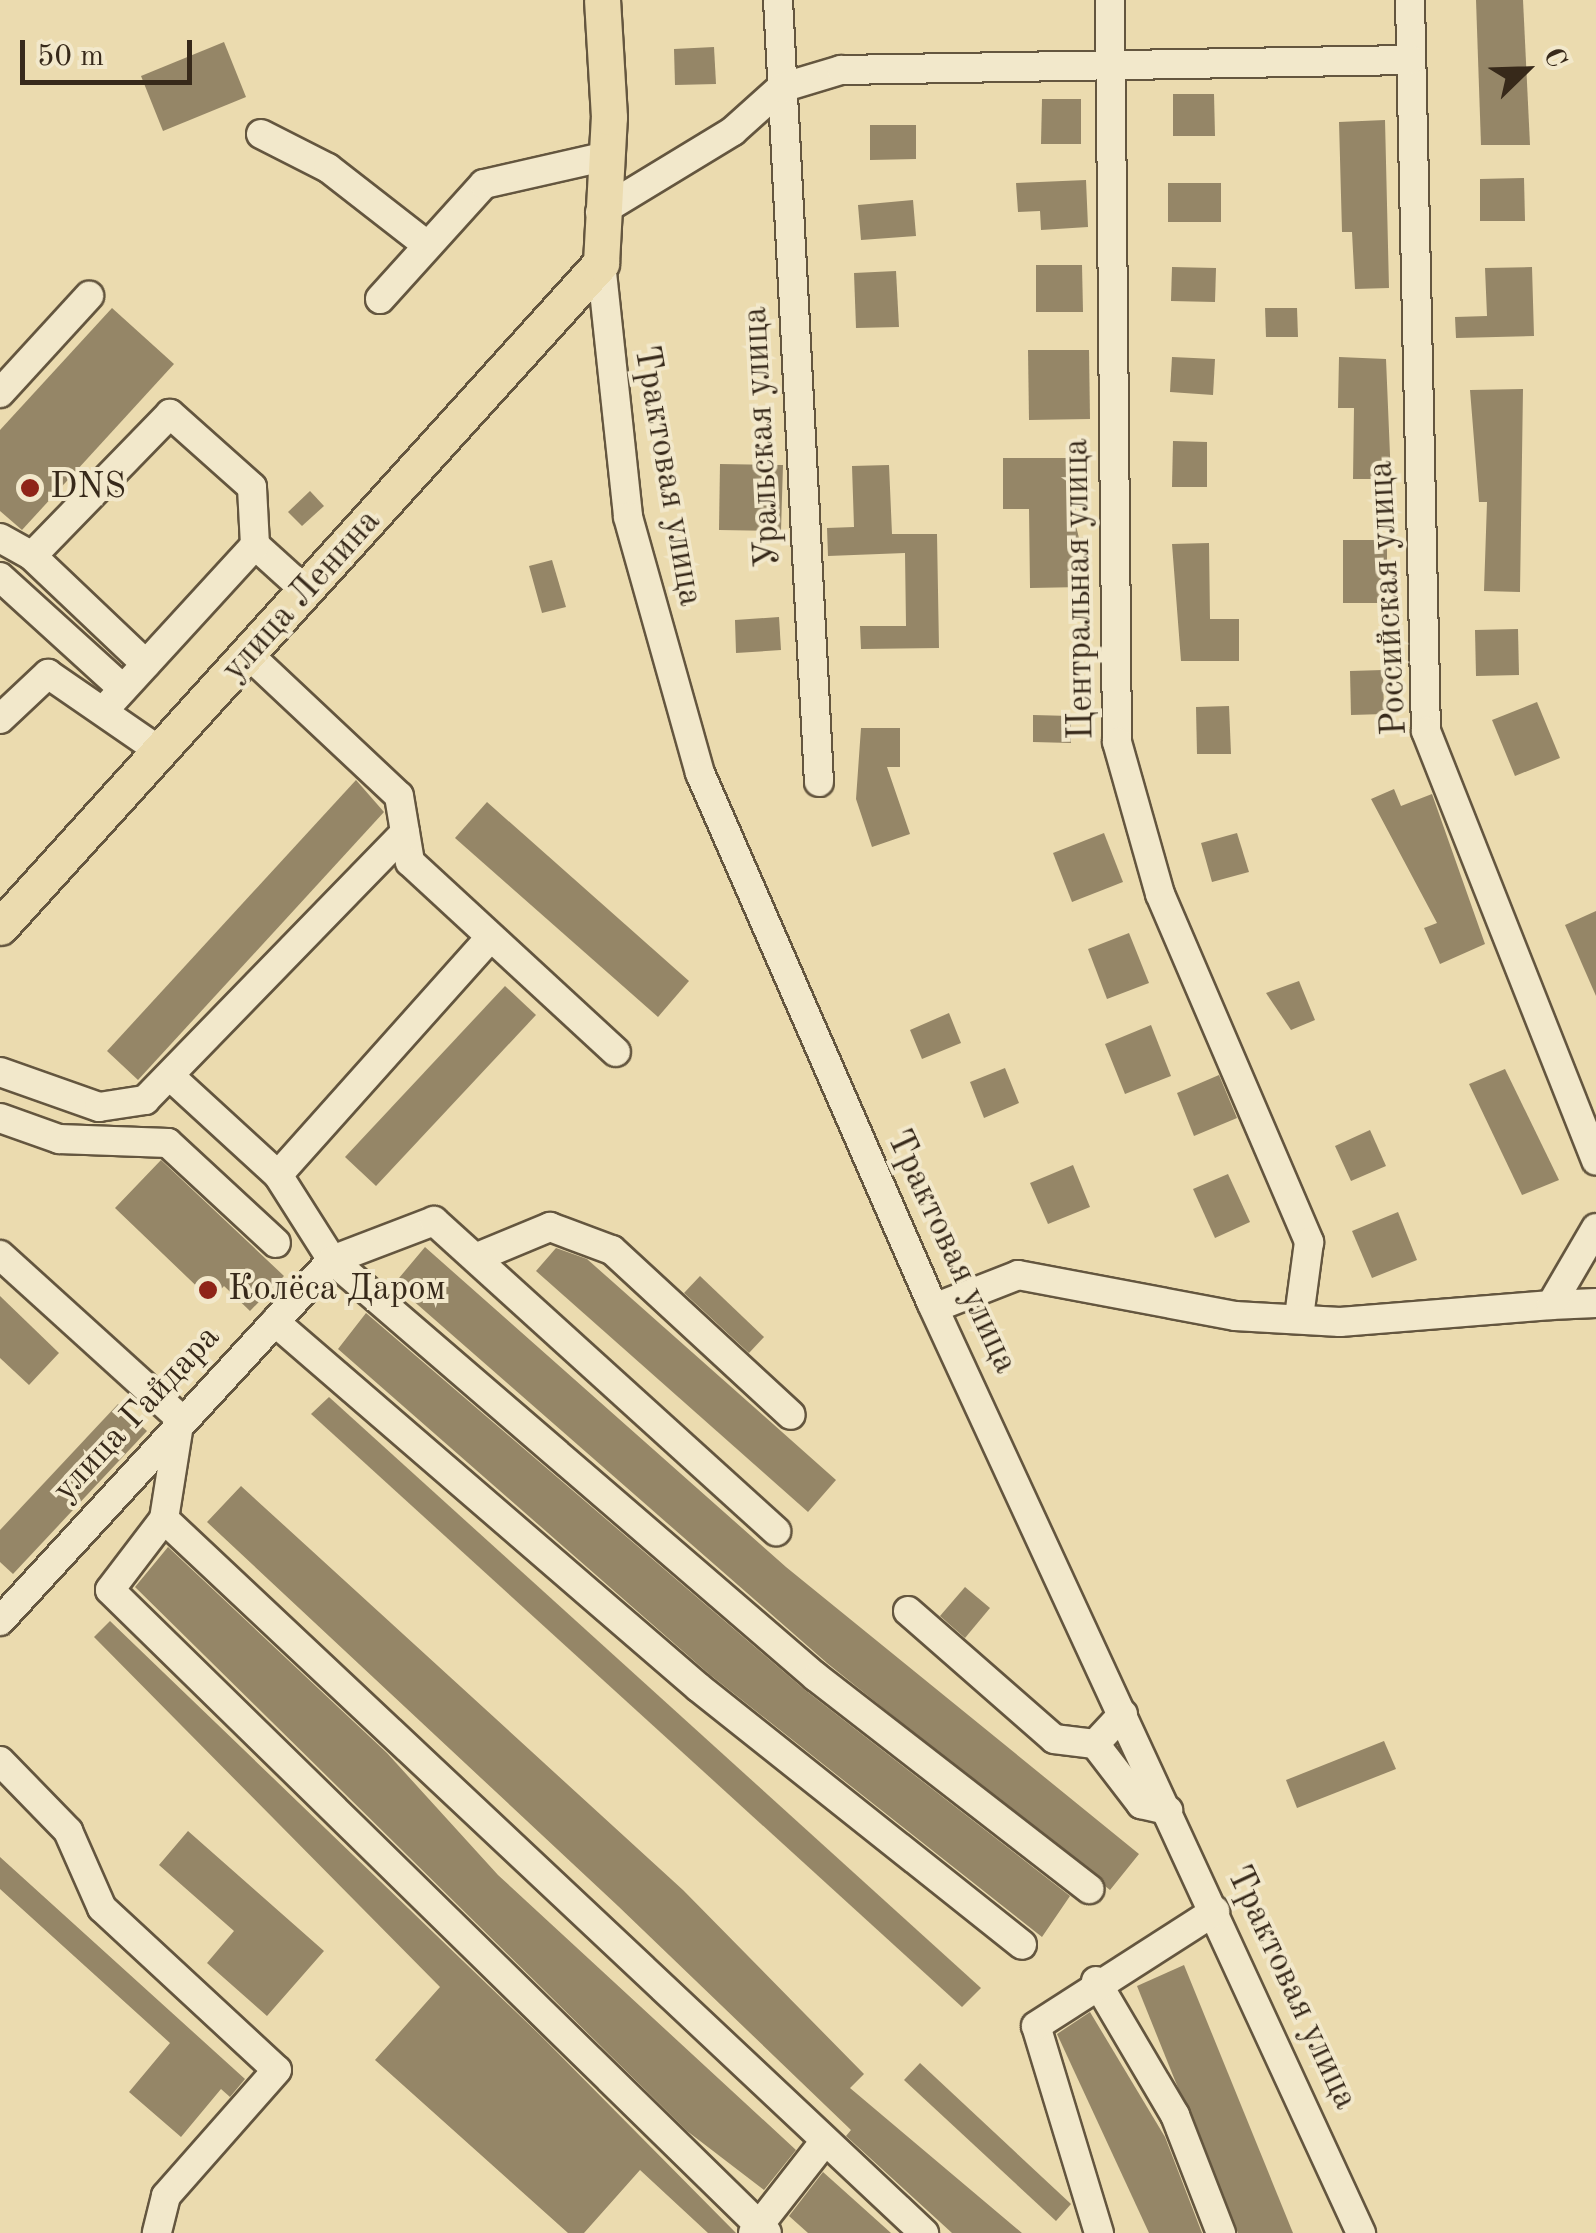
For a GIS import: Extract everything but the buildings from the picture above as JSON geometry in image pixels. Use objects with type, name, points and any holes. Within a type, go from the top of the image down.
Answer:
[{"type":"main road","points":[[601,263],[600,212],[607,156],[602,0]]},
{"type":"main road","name":"улица Ленина","points":[[0,927],[250,656],[601,263]]},
{"type":"street","name":"Уральская улица","points":[[778,0],[819,782]]},
{"type":"street","name":"Центральная улица","points":[[1110,0],[1118,742],[1160,894],[1309,1242],[1299,1317]]},
{"type":"street","name":"Российская улица","points":[[1410,0],[1426,730],[1596,1162]]},
{"type":"street","points":[[600,212],[733,131],[780,88],[841,70],[1411,60]]},
{"type":"street","points":[[261,134],[328,168],[423,242]]},
{"type":"street","points":[[380,299],[423,242],[484,184],[607,156]]},
{"type":"street","name":"Трактовая улица","points":[[601,263],[628,516],[658,641],[755,910],[934,1308],[1361,2233]]},
{"type":"street","points":[[0,393],[89,296]]},
{"type":"street","points":[[32,556],[170,414],[252,487],[255,544],[307,592]]},
{"type":"street","points":[[0,538],[32,556],[146,664]]},
{"type":"street","points":[[104,710],[255,544]]},
{"type":"street","points":[[0,577],[123,689]]},
{"type":"street","points":[[250,656],[399,796],[410,862],[616,1052]]},
{"type":"street","points":[[0,719],[48,674],[161,752]]},
{"type":"street","points":[[0,1072],[127,1108],[171,1078],[405,833]]},
{"type":"street","points":[[278,1175],[492,938]]},
{"type":"street","points":[[171,1078],[278,1175],[332,1260],[816,1677],[1089,1890]]},
{"type":"street","points":[[0,1118],[59,1139],[168,1143],[276,1244]]},
{"type":"street","points":[[332,1260],[434,1220],[480,1256],[776,1531]]},
{"type":"street","points":[[480,1256],[550,1226],[612,1250],[791,1415]]},
{"type":"street","points":[[1551,1305],[1596,1228]]},
{"type":"street","points":[[0,1256],[180,1418],[164,1519],[110,1590],[759,2230],[825,2140]]},
{"type":"street","name":"улица Гайдара","points":[[0,1621],[180,1418],[332,1260]]},
{"type":"street","points":[[934,1308],[1018,1275],[1235,1316],[1299,1317],[1596,1302]]},
{"type":"street","points":[[275,1322],[698,1688],[1022,1945]]},
{"type":"street","points":[[164,1519],[924,2233]]},
{"type":"street","points":[[908,1611],[1054,1740],[1094,1744],[1141,1804],[1168,1810]]},
{"type":"street","points":[[1094,1744],[1123,1714]]},
{"type":"street","points":[[0,1761],[68,1831],[102,1908],[277,2070],[166,2196],[156,2233]]},
{"type":"street","points":[[1103,2231],[1036,2026],[1096,1981],[1215,1911]]},
{"type":"street","points":[[1096,1981],[1175,2115],[1221,2233]]},
{"type":"place","name":"DNS","points":[[30,488]]},
{"type":"place","name":"Колёса Даром","points":[[208,1290]]}]
